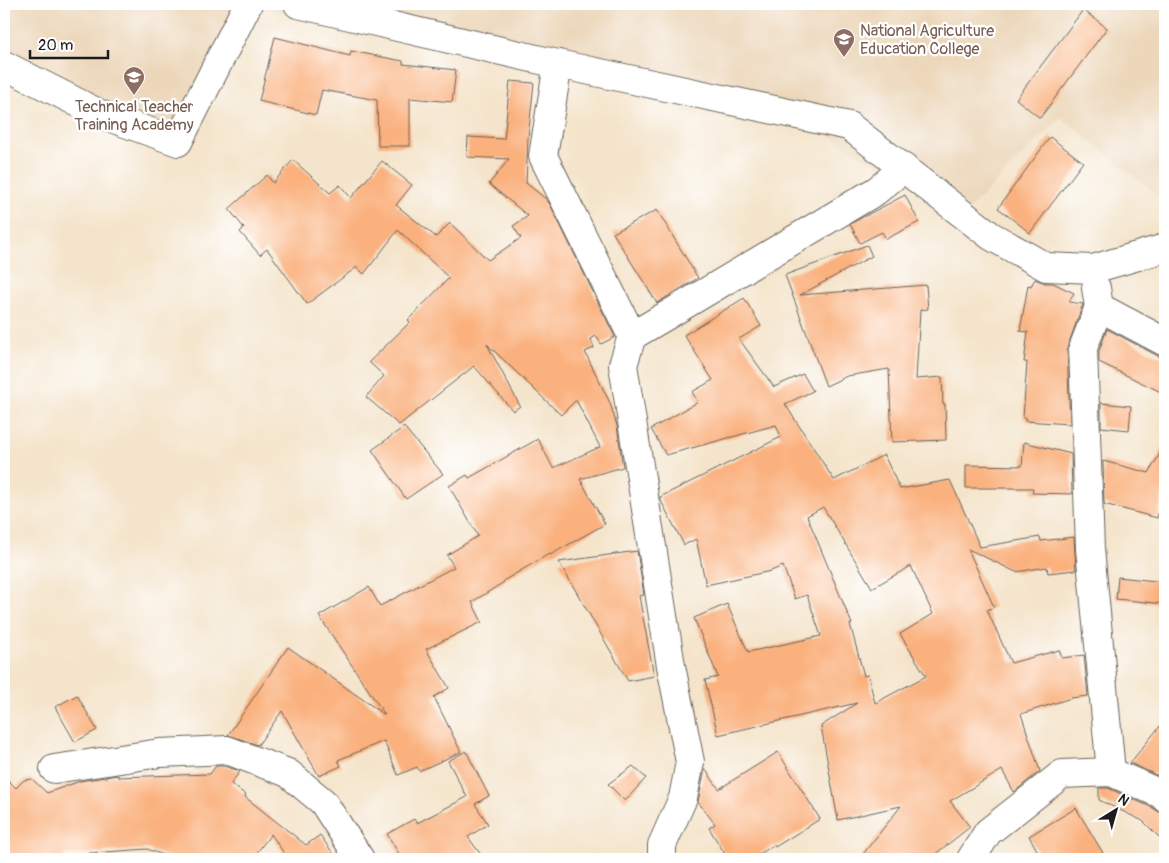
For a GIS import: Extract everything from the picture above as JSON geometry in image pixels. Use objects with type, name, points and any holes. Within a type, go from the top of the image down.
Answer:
[{"type":"street","points":[[4,65],[100,114],[178,142],[248,4]]},
{"type":"street","points":[[298,4],[558,64],[849,126],[991,236],[1046,267],[1093,270],[1165,248]]},
{"type":"street","points":[[558,64],[543,156],[632,336]]},
{"type":"street","points":[[662,859],[662,845],[682,798],[690,762],[671,666],[623,365],[632,336],[876,191],[904,168]]},
{"type":"street","points":[[1093,270],[1099,307],[1083,348],[1090,549],[1111,772]]},
{"type":"street","points":[[1099,307],[1165,342]]},
{"type":"street","points":[[54,769],[160,752],[227,750],[288,773],[323,802],[360,859]]},
{"type":"street","points":[[971,859],[988,832],[1062,774],[1111,772],[1163,795],[1165,798]]},
{"type":"shaded area","name":"National Agriculture Education College","points":[[4,4],[1165,4],[1165,201],[1061,117],[961,217],[790,111],[255,5],[193,130],[114,127],[4,65]]},
{"type":"building","points":[[1083,10],[1107,28],[1040,118],[1016,99]]},
{"type":"building","points":[[275,37],[350,56],[351,51],[403,61],[403,64],[456,70],[452,102],[410,98],[410,146],[378,146],[377,100],[322,90],[316,115],[259,101]]},
{"type":"building","points":[[510,81],[534,83],[528,138],[526,183],[550,204],[615,337],[601,344],[596,336],[591,339],[594,348],[585,352],[610,403],[617,426],[623,467],[580,479],[605,524],[549,554],[472,602],[482,622],[426,649],[449,688],[434,697],[461,752],[419,771],[417,767],[398,775],[384,741],[338,760],[341,766],[319,776],[282,711],[258,745],[228,735],[288,647],[385,715],[319,616],[369,587],[380,606],[454,567],[447,555],[478,536],[449,486],[467,475],[469,478],[538,439],[553,468],[600,447],[576,400],[561,415],[487,344],[520,406],[513,411],[474,366],[399,425],[366,397],[384,376],[369,362],[410,322],[408,320],[449,278],[398,230],[364,274],[357,267],[307,304],[267,249],[260,255],[240,232],[244,228],[229,209],[267,175],[273,183],[293,160],[330,193],[340,185],[351,198],[382,161],[412,185],[396,205],[436,237],[450,223],[488,260],[521,238],[513,226],[528,216],[489,184],[509,159],[467,157],[468,137],[504,139]]},
{"type":"building","points":[[1050,137],[1083,162],[1030,233],[998,208]]},
{"type":"building","points":[[905,195],[919,222],[886,239],[882,232],[860,243],[850,224]]},
{"type":"building","points":[[657,210],[698,278],[657,303],[613,233]]},
{"type":"building","points":[[867,245],[872,256],[800,295],[926,285],[928,309],[920,310],[916,379],[942,377],[946,440],[892,442],[889,369],[847,376],[826,386],[785,275]]},
{"type":"building","points":[[1035,279],[1045,283],[1053,283],[1074,293],[1069,302],[1083,304],[1067,348],[1070,424],[1025,421],[1025,418],[1023,418],[1027,362],[1024,362],[1028,332],[1020,331],[1028,285],[1031,286]]},
{"type":"building","points":[[744,298],[761,326],[739,339],[774,387],[803,374],[813,391],[785,404],[834,480],[884,455],[900,489],[950,480],[980,547],[1040,537],[1041,541],[1074,537],[1076,570],[1048,573],[1047,567],[1016,572],[968,549],[994,607],[987,610],[1011,663],[1059,650],[1062,658],[1084,655],[1088,696],[1071,698],[1021,714],[1040,771],[1014,792],[1002,770],[950,801],[970,827],[929,859],[859,859],[901,806],[838,820],[821,726],[857,703],[718,735],[705,680],[718,677],[694,618],[727,604],[748,652],[821,636],[807,595],[795,599],[783,566],[771,571],[706,585],[696,539],[684,545],[660,499],[660,497],[781,437],[776,425],[666,455],[651,429],[698,402],[692,392],[713,380],[684,335]],"holes":[[[823,507],[872,588],[911,566],[933,614],[900,634],[926,676],[875,703],[868,675],[864,676],[850,624],[852,624],[807,516]]]},
{"type":"building","points":[[1107,329],[1165,358],[1165,394],[1099,362],[1099,351]]},
{"type":"building","points":[[1101,403],[1131,406],[1129,430],[1101,427]]},
{"type":"building","points":[[404,427],[443,474],[406,499],[372,450]]},
{"type":"building","points":[[1024,442],[1071,454],[1072,494],[1032,493],[1033,488],[966,488],[966,465],[1022,466]]},
{"type":"building","points":[[1165,444],[1165,484],[1157,518],[1104,504],[1103,461],[1149,473]]},
{"type":"building","points":[[637,551],[644,595],[639,596],[654,676],[628,681],[559,562]]},
{"type":"building","points":[[1118,577],[1165,582],[1165,604],[1116,599]]},
{"type":"building","points":[[77,695],[97,730],[75,742],[55,707]]},
{"type":"building","points":[[1165,720],[1165,779],[1130,763]]},
{"type":"building","points":[[466,751],[489,796],[475,804],[488,824],[468,837],[484,859],[402,859],[387,834],[414,819],[417,823],[467,797],[448,761]]},
{"type":"building","points":[[778,752],[820,819],[775,847],[774,845],[751,859],[728,859],[709,828],[715,824],[698,802],[705,769],[719,789]]},
{"type":"building","points":[[216,766],[224,766],[240,771],[231,784],[246,795],[245,797],[306,845],[320,835],[337,859],[285,859],[287,858],[271,834],[252,859],[174,859],[147,849],[63,855],[68,859],[4,859],[4,776],[16,788],[24,780],[32,779],[47,793],[80,781],[118,775],[118,777],[210,774]]},
{"type":"building","points":[[633,766],[646,778],[625,801],[608,784]]},
{"type":"building","points":[[1099,788],[1108,788],[1165,814],[1165,843],[1143,821],[1099,800]]},
{"type":"building","points":[[1076,808],[1103,853],[1092,859],[1042,859],[1029,836]]},
{"type":"place","name":"National Agriculture Education College","points":[[844,58]]},
{"type":"place","name":"Technical Teacher Training Academy","points":[[134,96]]}]
